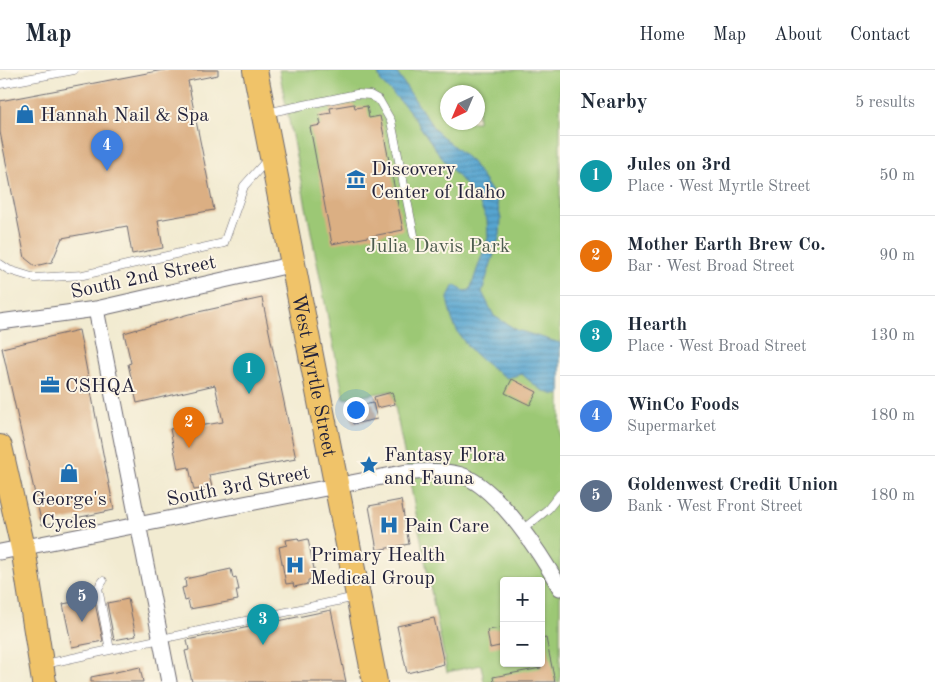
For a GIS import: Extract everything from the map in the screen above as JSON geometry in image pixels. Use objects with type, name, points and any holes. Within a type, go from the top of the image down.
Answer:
[{"type":"main road","name":"West Myrtle Street","points":[[255,70],[375,682]]},
{"type":"main road","points":[[0,447],[23,548],[42,673]]},
{"type":"street","name":"South 2nd Street","points":[[0,322],[96,309],[294,264]]},
{"type":"street","points":[[96,309],[169,682]]},
{"type":"street","name":"South 3rd Street","points":[[0,552],[407,472],[445,472],[464,476],[483,488],[522,530],[547,565],[560,588]]},
{"type":"lane","points":[[0,84],[74,70]]},
{"type":"lane","points":[[264,114],[357,94],[370,95],[379,100],[391,121],[414,235]]},
{"type":"lane","points":[[0,264],[8,270],[35,278],[83,275],[224,243],[244,186],[272,154]]},
{"type":"lane","points":[[522,530],[548,509],[560,494]]},
{"type":"lane","points":[[103,581],[98,588],[110,650]]},
{"type":"lane","points":[[42,673],[110,650],[358,596]]},
{"type":"green space","name":"Julia Davis Park","points":[[279,70],[560,70],[560,682],[484,682],[481,665],[447,672],[392,391],[344,399]]},
{"type":"water","points":[[377,70],[395,70],[435,130],[472,162],[496,198],[501,219],[500,235],[482,292],[494,316],[517,330],[560,343],[560,394],[552,394],[542,390],[522,374],[507,378],[479,358],[458,332],[453,322],[448,297],[454,285],[464,291],[470,290],[488,238],[487,220],[478,200],[442,158],[407,108],[381,82]]},
{"type":"building","points":[[163,70],[218,70],[218,75],[188,81],[214,210],[158,220],[163,248],[132,254],[127,226],[62,238],[52,262],[35,266],[25,258],[0,132],[0,101]]},
{"type":"building","name":"Discovery Center of Idaho","points":[[354,104],[355,108],[367,106],[369,118],[380,116],[403,230],[332,244],[310,127],[321,125],[319,115],[331,113],[330,108]]},
{"type":"building","points":[[262,298],[296,459],[209,475],[212,487],[194,490],[189,467],[178,469],[170,429],[199,423],[199,426],[223,422],[215,385],[137,403],[128,364],[131,363],[124,333],[189,314]]},
{"type":"building","points":[[79,330],[114,510],[42,525],[2,348]]},
{"type":"building","points":[[512,379],[537,392],[530,405],[505,393]]},
{"type":"building","points":[[392,392],[395,404],[377,408],[374,397]]},
{"type":"building","points":[[373,403],[377,419],[353,424],[349,408]]},
{"type":"building","name":"Pain Care","points":[[401,500],[409,544],[377,550],[369,506]]},
{"type":"building","points":[[298,538],[299,541],[308,539],[316,579],[308,580],[308,584],[294,587],[293,583],[286,584],[279,547],[287,545],[286,540]]},
{"type":"building","points":[[231,569],[233,578],[236,577],[239,590],[236,590],[238,600],[190,609],[188,600],[185,601],[182,588],[186,587],[185,579]]},
{"type":"building","points":[[94,598],[103,641],[72,647],[63,604]]},
{"type":"building","points":[[128,599],[136,636],[114,640],[107,603]]},
{"type":"building","points":[[331,610],[346,682],[192,682],[185,651],[189,650],[187,640]]},
{"type":"building","points":[[434,618],[444,664],[407,673],[397,626]]},
{"type":"building","points":[[500,628],[500,646],[490,648],[487,630]]},
{"type":"building","points":[[545,638],[555,682],[494,682],[493,677],[545,667]]},
{"type":"building","points":[[140,667],[143,682],[91,682],[91,677]]},
{"type":"place","name":"Hannah Nail & Spa","points":[[25,114]]},
{"type":"place","name":"WinCo Foods","points":[[107,171]]},
{"type":"place","name":"Discovery Center of Idaho","points":[[356,179]]},
{"type":"place","name":"CSHQA","points":[[50,385]]},
{"type":"place","name":"Jules on 3rd","points":[[249,394]]},
{"type":"place","name":"Mother Earth Brew Co.","points":[[189,448]]},
{"type":"place","name":"Fantasy Flora and Fauna","points":[[369,465]]},
{"type":"place","name":"George's Cycles","points":[[69,473]]},
{"type":"place","name":"Pain Care","points":[[389,525]]},
{"type":"place","name":"Primary Health Medical Group","points":[[295,565]]},
{"type":"place","name":"Goldenwest Credit Union","points":[[82,622]]},
{"type":"place","name":"Hearth","points":[[263,645]]}]
